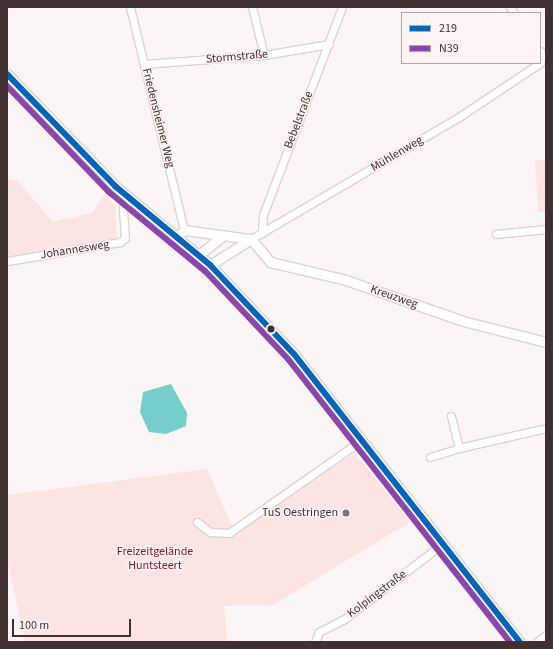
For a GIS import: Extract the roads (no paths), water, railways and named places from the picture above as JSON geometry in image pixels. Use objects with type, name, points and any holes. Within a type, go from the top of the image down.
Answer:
[{"type":"street","name":"Friedensheimer Weg","points":[[130,7],[181,233]]},
{"type":"street","points":[[252,7],[264,55]]},
{"type":"street","name":"Bebelstraße","points":[[262,233],[262,215],[342,7]]},
{"type":"street","name":"Stormstraße","points":[[144,64],[264,55],[329,44]]},
{"type":"street","name":"Mühlenweg","points":[[210,265],[251,239],[462,115],[538,64]]},
{"type":"street","points":[[7,74],[130,200],[181,233],[294,354],[520,642]]},
{"type":"street","name":"Johannesweg","points":[[7,261],[120,242],[124,238],[123,208],[130,200]]},
{"type":"street","points":[[496,234],[546,229]]},
{"type":"street","points":[[181,233],[251,239]]},
{"type":"street","points":[[200,254],[222,236]]},
{"type":"street","name":"Kreuzweg","points":[[251,239],[270,262],[346,280],[463,321],[546,342]]},
{"type":"street","points":[[451,416],[459,448]]},
{"type":"street","points":[[430,456],[546,428]]},
{"type":"street","points":[[197,522],[210,532],[229,533],[362,440]]},
{"type":"street","name":"Kolpingstraße","points":[[315,642],[319,632],[343,620],[442,544]]},
{"type":"street","points":[[536,642],[546,635]]},
{"type":"water","points":[[171,384],[187,413],[186,426],[166,434],[149,432],[140,412],[143,392]]},
{"type":"place","name":"TuS Oestringen","points":[[346,513]]},
{"type":"park label","name":"Freizeitgelände Huntsteert","points":[[155,559]]}]
